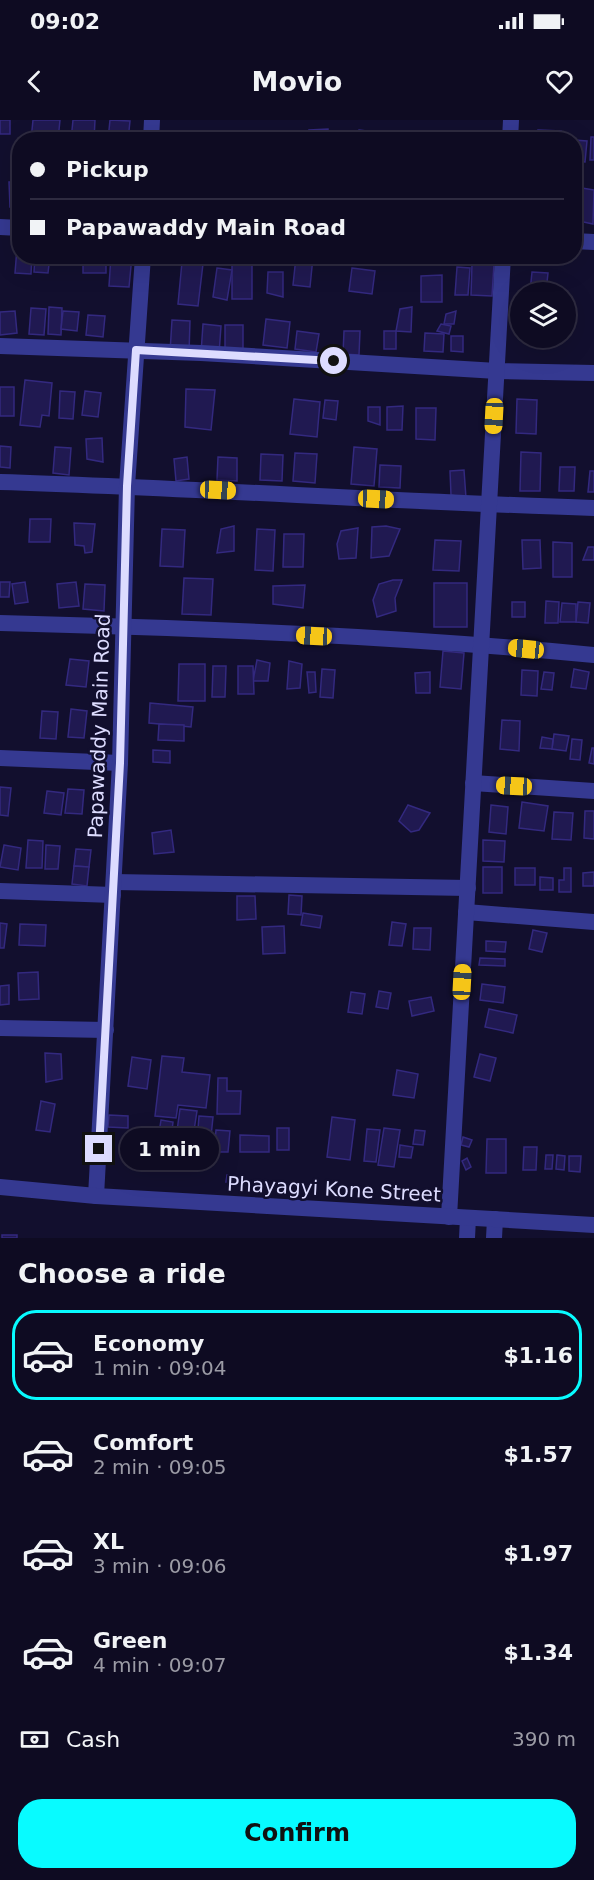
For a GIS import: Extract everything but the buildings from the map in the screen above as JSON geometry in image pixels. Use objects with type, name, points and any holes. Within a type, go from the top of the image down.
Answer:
[{"type":"street","name":"Papawaddy Main Road","points":[[96,1196],[120,763],[127,486],[141,264]]},
{"type":"street","points":[[449,1217],[503,264]]},
{"type":"street","points":[[0,346],[136,350],[496,371],[594,374]]},
{"type":"street","points":[[0,482],[594,508]]},
{"type":"street","points":[[0,623],[124,626],[481,644],[594,655]]},
{"type":"street","points":[[0,758],[120,763]]},
{"type":"street","points":[[473,783],[594,791]]},
{"type":"street","points":[[0,891],[468,888]]},
{"type":"street","points":[[466,912],[594,922]]},
{"type":"street","points":[[0,1028],[106,1030]]},
{"type":"street","name":"Phayagyi Kone Street","points":[[0,1187],[96,1196],[594,1225]]},
{"type":"street","points":[[467,1238],[468,1218]]},
{"type":"street","points":[[494,1238],[495,1219]]},
{"type":"route","points":[[99,1149],[120,763],[127,486],[136,350],[334,361]]}]
